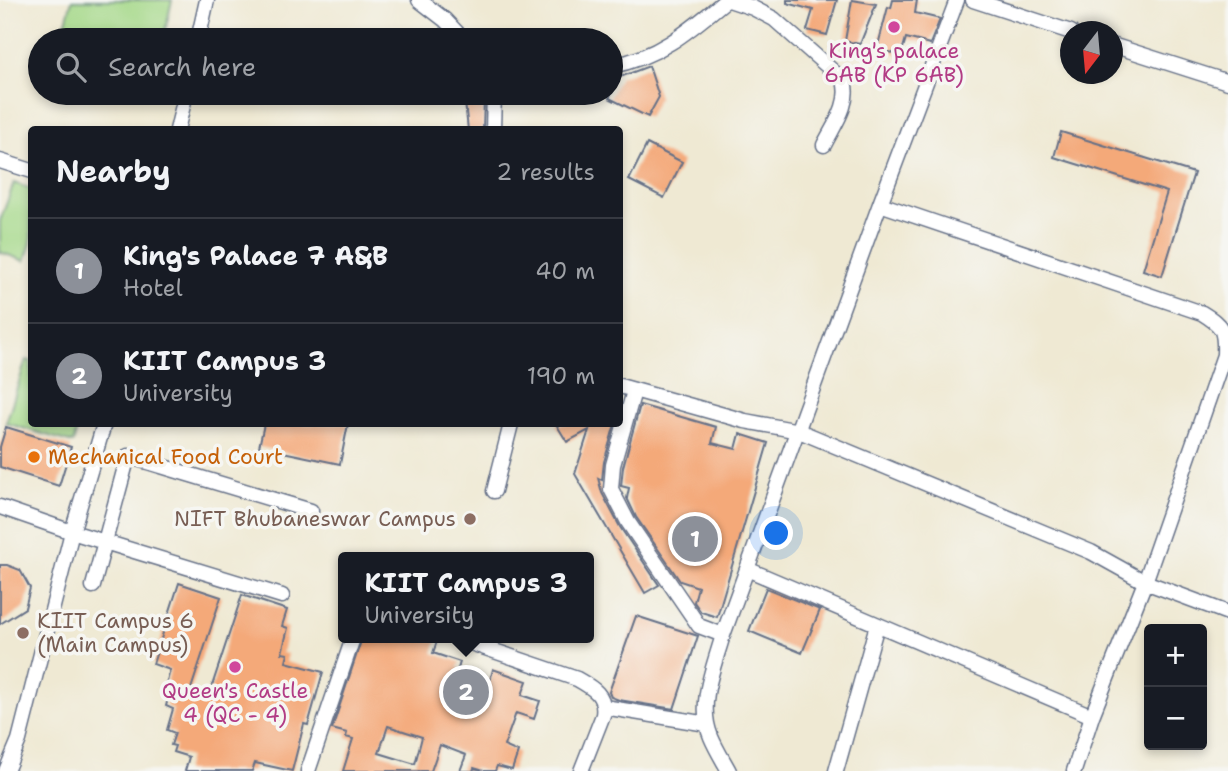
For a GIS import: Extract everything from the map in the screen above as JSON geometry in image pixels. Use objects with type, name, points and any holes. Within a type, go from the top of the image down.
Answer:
[{"type":"street","points":[[201,28],[207,0]]},
{"type":"street","points":[[419,0],[453,28]]},
{"type":"street","points":[[623,64],[634,62],[674,42],[728,0],[753,8],[774,19],[844,81],[847,92],[845,102],[824,145]]},
{"type":"street","points":[[729,771],[707,724],[706,695],[723,635],[957,0]]},
{"type":"street","points":[[973,0],[1060,28]]},
{"type":"street","points":[[1123,49],[1228,82]]},
{"type":"street","points":[[178,126],[183,105]]},
{"type":"street","points":[[493,126],[494,105]]},
{"type":"street","points":[[0,161],[28,170]]},
{"type":"street","points":[[880,204],[1202,313],[1220,324],[1225,337],[1224,355],[1145,582],[1092,716],[1074,771]]},
{"type":"street","points":[[623,387],[745,421],[799,430],[1091,552],[1145,582],[1228,614]]},
{"type":"street","points":[[634,391],[613,466],[611,489],[628,522],[699,626],[723,635]]},
{"type":"street","points":[[6,771],[19,740],[72,532],[103,427]]},
{"type":"street","points":[[494,491],[510,427]]},
{"type":"street","points":[[93,586],[128,456],[311,511]]},
{"type":"street","points":[[0,507],[72,532],[282,596]]},
{"type":"street","points":[[747,569],[1092,716]]},
{"type":"street","points":[[836,771],[877,625]]},
{"type":"street","points":[[308,771],[351,643]]},
{"type":"street","points":[[471,643],[577,679],[601,696],[603,715],[582,771]]},
{"type":"street","points":[[604,707],[707,724]]},
{"type":"green space","points":[[72,0],[172,0],[166,28],[64,28]]},
{"type":"green space","points":[[14,183],[28,188],[28,252],[25,261],[0,252],[0,221]]},
{"type":"green space","points":[[26,360],[28,427],[78,427],[73,443],[6,423]]},
{"type":"building","points":[[787,0],[837,0],[827,35],[807,30],[813,10],[787,3]]},
{"type":"building","points":[[852,0],[876,4],[860,44],[845,41]]},
{"type":"building","points":[[893,0],[917,0],[915,13],[940,19],[930,44],[906,38],[901,55],[877,49],[888,7],[891,8]]},
{"type":"building","points":[[649,66],[659,97],[648,117],[623,105],[623,76]]},
{"type":"building","points":[[465,105],[484,105],[483,126],[468,126]]},
{"type":"building","points":[[1061,132],[1194,173],[1162,276],[1143,270],[1167,192],[1054,157]]},
{"type":"building","points":[[647,144],[682,162],[664,198],[629,180]]},
{"type":"building","points":[[640,405],[716,427],[712,443],[736,449],[740,434],[768,443],[717,617],[701,612],[694,602],[698,587],[680,581],[636,517],[627,498],[629,488],[621,486],[623,467]]},
{"type":"building","name":"Mechanical Food Court","points":[[6,427],[71,447],[59,486],[0,467],[0,447]]},
{"type":"building","points":[[263,427],[347,427],[340,464],[259,447]]},
{"type":"building","points":[[558,427],[614,427],[602,480],[598,478],[602,493],[620,527],[659,585],[645,593],[575,474],[589,430],[567,442]]},
{"type":"building","points":[[0,565],[20,570],[30,588],[25,608],[0,624]]},
{"type":"building","points":[[179,583],[221,597],[190,692],[208,698],[242,595],[287,610],[282,626],[288,628],[282,653],[288,654],[286,662],[323,672],[308,725],[304,724],[292,771],[255,763],[252,771],[185,771],[189,757],[173,752],[175,746],[171,745],[175,733],[167,730],[173,709],[166,706],[169,695],[164,694],[170,670],[153,664]]},
{"type":"building","points":[[766,588],[820,610],[802,653],[749,631]]},
{"type":"building","points":[[636,616],[698,636],[674,709],[611,697],[609,692]]},
{"type":"building","points":[[360,643],[436,643],[433,653],[460,662],[458,669],[490,681],[493,669],[527,681],[522,695],[540,701],[534,719],[516,713],[504,746],[518,752],[512,770],[497,766],[495,771],[474,768],[473,771],[460,771],[466,755],[440,745],[431,771],[343,771],[353,739],[346,737],[347,733],[332,729]],"holes":[[[388,726],[422,737],[415,764],[379,753]]]},
{"type":"place","name":"King's palace 6AB (KP 6AB)","points":[[894,27]]},
{"type":"place","name":"Mechanical Food Court","points":[[34,457]]},
{"type":"place","name":"NIFT Bhubaneswar Campus","points":[[470,519]]},
{"type":"place","name":"King's Palace 7 A&B","points":[[695,539]]},
{"type":"place","name":"KIIT Campus 6 (Main Campus)","points":[[23,633]]},
{"type":"place","name":"Queen's Castle 4 (QC - 4)","points":[[235,667]]},
{"type":"place","name":"KIIT Campus 3","points":[[466,692]]}]
